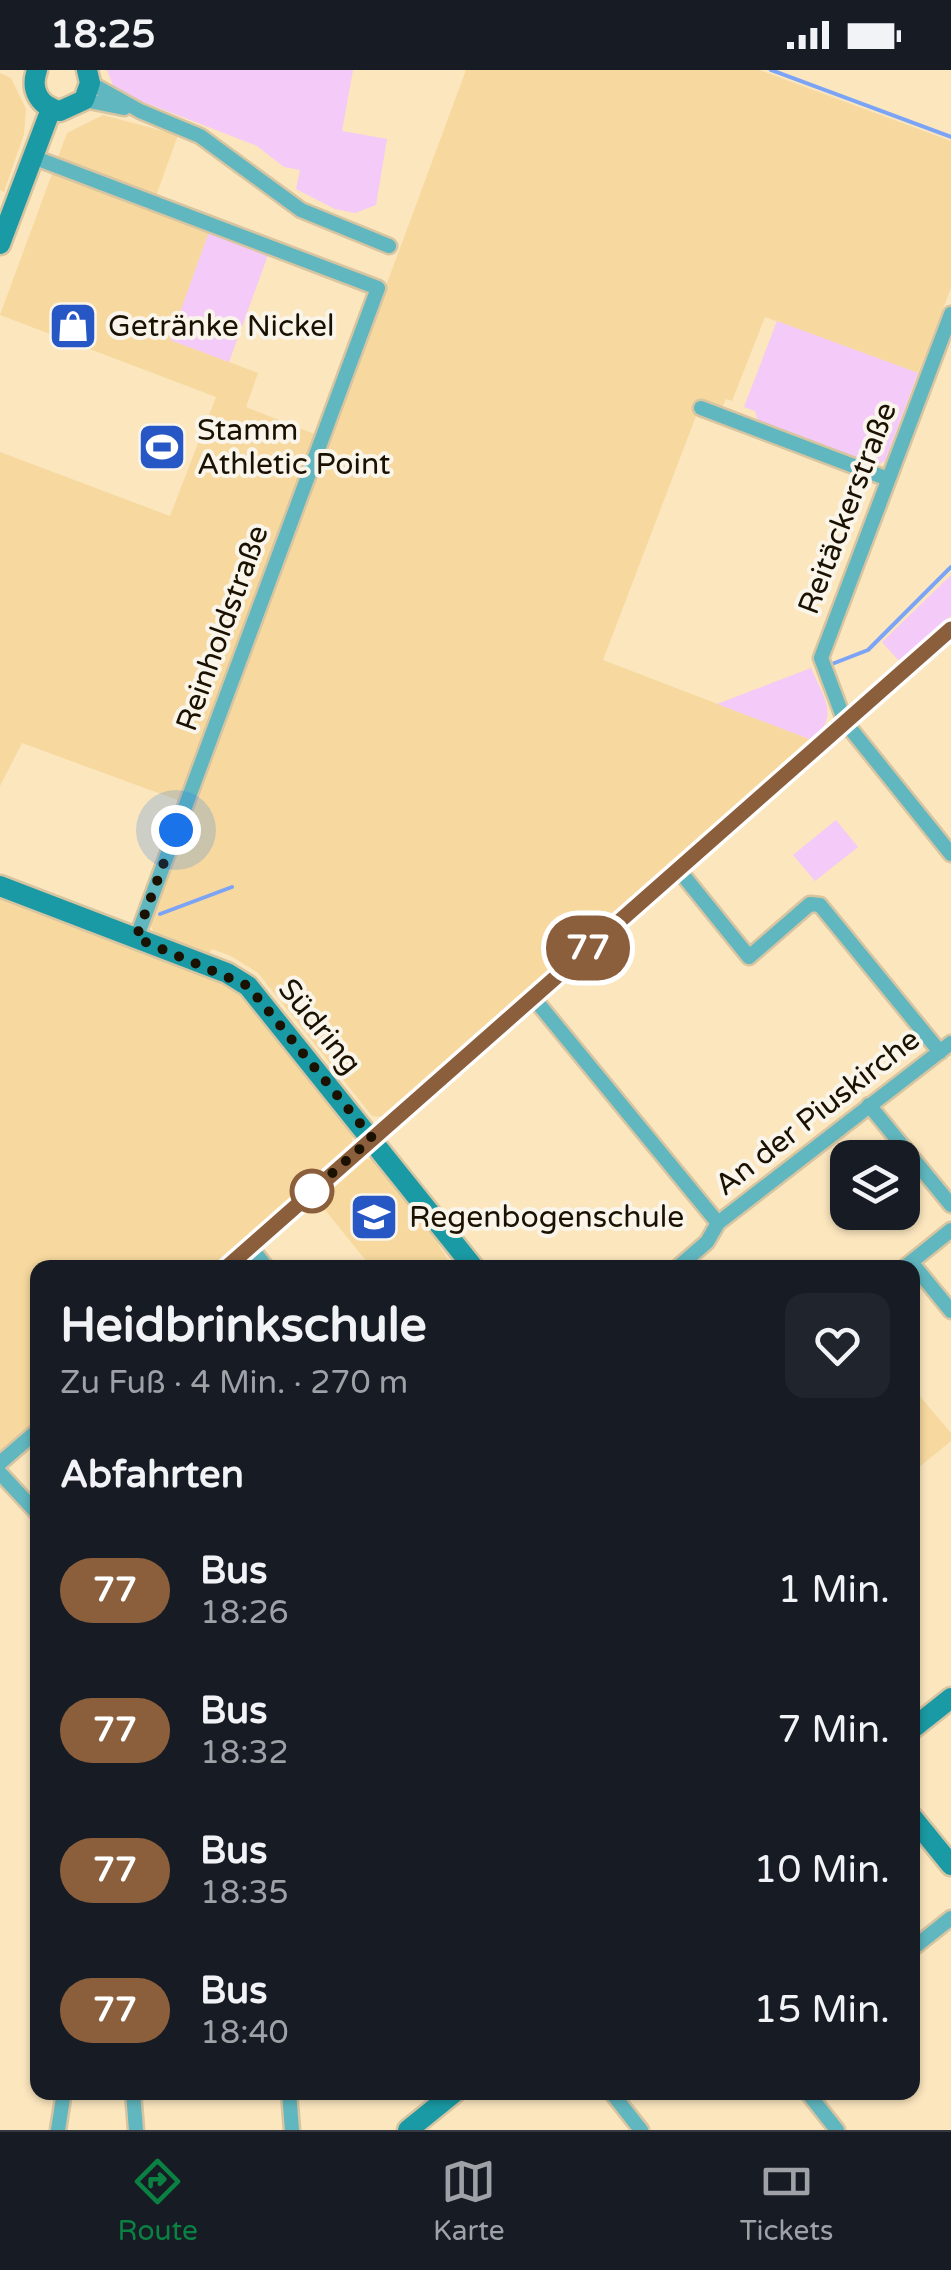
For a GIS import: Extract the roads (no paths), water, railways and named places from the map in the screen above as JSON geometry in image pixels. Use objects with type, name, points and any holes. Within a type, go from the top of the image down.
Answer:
[{"type":"main road","points":[[32,71],[36,94],[51,109],[69,110],[87,85]]},
{"type":"main road","points":[[0,244],[51,109]]},
{"type":"main road","name":"Südring","points":[[0,886],[248,986],[468,1260]]},
{"type":"main road","points":[[920,1723],[951,1698]]},
{"type":"main road","points":[[920,1827],[951,1865]]},
{"type":"main road","points":[[412,2129],[446,2100]]},
{"type":"street","points":[[87,85],[200,136],[301,210],[389,246]]},
{"type":"street","name":"Reinholdstraße","points":[[33,158],[378,288],[136,938]]},
{"type":"street","name":"Reitäckerstraße","points":[[951,314],[821,658],[823,674],[845,722],[951,854]]},
{"type":"street","points":[[701,408],[888,479]]},
{"type":"street","points":[[235,1260],[951,629]]},
{"type":"street","points":[[678,869],[749,957],[810,904],[820,905],[946,1048]]},
{"type":"street","points":[[532,996],[718,1223]]},
{"type":"street","name":"An der Piuskirche","points":[[686,1260],[707,1242],[718,1223],[946,1048]]},
{"type":"street","points":[[869,1105],[951,1206]]},
{"type":"street","points":[[914,1260],[951,1230]]},
{"type":"street","points":[[250,1246],[261,1260]]},
{"type":"street","points":[[920,1278],[951,1311]]},
{"type":"street","points":[[0,1463],[30,1437]]},
{"type":"street","points":[[0,1473],[30,1505]]},
{"type":"street","points":[[920,1943],[951,1918]]},
{"type":"street","points":[[58,2130],[63,2100]]},
{"type":"street","points":[[134,2100],[136,2130]]},
{"type":"street","points":[[290,2100],[292,2130]]},
{"type":"street","points":[[618,2100],[642,2130]]},
{"type":"street","points":[[813,2100],[837,2130]]},
{"type":"waterway","points":[[771,70],[951,137]]},
{"type":"waterway","points":[[832,664],[868,650],[951,567]]},
{"type":"waterway","points":[[160,914],[232,887]]},
{"type":"place","name":"Getränke Nickel","points":[[73,326]]},
{"type":"place","name":"Stamm Athletic Point","points":[[162,447]]},
{"type":"place","name":"Regenbogenschule","points":[[374,1217]]}]
